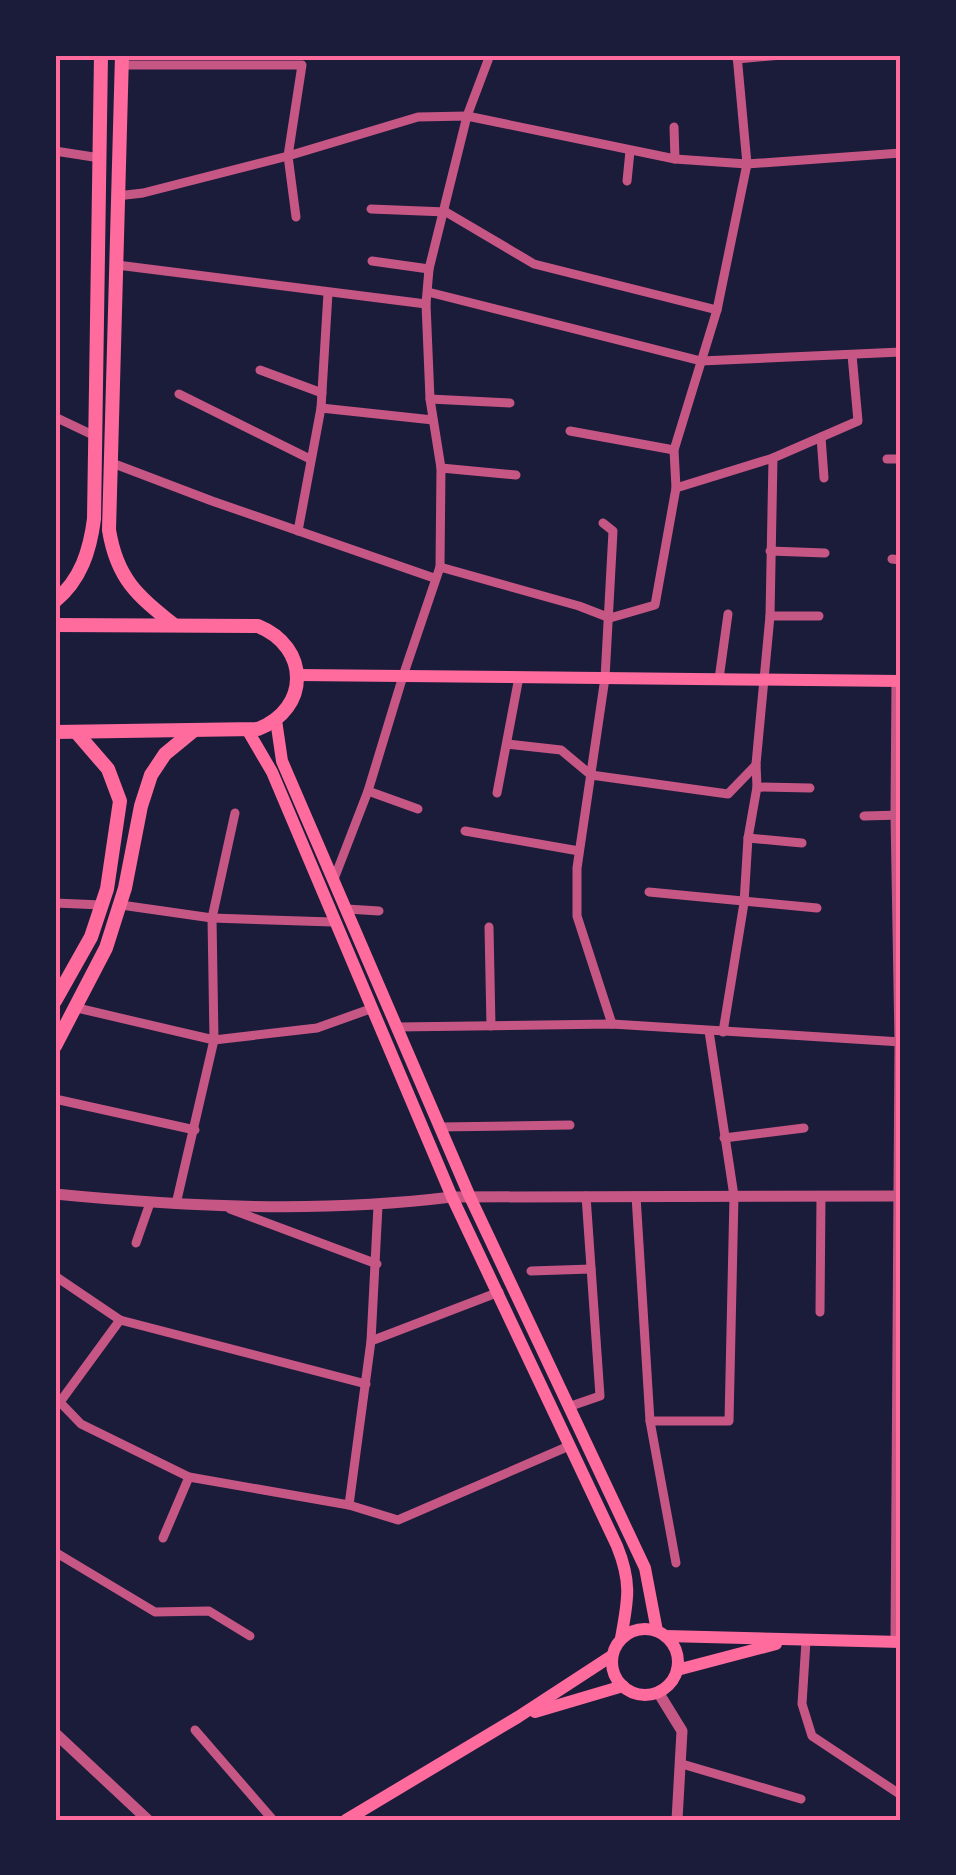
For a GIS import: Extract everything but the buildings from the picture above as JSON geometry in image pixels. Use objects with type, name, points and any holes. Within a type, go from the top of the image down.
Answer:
[{"type":"main road","points":[[55,601],[79,572],[90,549],[101,55]]},
{"type":"main road","points":[[122,60],[109,530],[114,558],[131,588],[174,624]]},
{"type":"main road","points":[[55,625],[247,624],[268,630],[286,644],[297,674],[294,696],[276,720],[248,731],[55,732]]},
{"type":"main road","points":[[297,674],[899,681]]},
{"type":"main road","points":[[276,720],[282,761],[470,1197],[572,1406],[645,1568],[662,1634],[676,1651],[677,1670],[658,1692],[637,1694],[622,1686],[610,1656]]},
{"type":"main road","points":[[55,1046],[106,948],[121,906],[151,775],[165,754],[192,731]]},
{"type":"main road","points":[[248,731],[272,772],[452,1197],[500,1292],[627,1570],[630,1590],[621,1638],[610,1656],[518,1717],[346,1820]]},
{"type":"main road","points":[[55,1002],[91,938],[102,905],[120,801],[108,769],[76,732]]},
{"type":"main road","points":[[621,1638],[638,1629],[662,1634],[898,1642]]},
{"type":"main road","points":[[677,1670],[800,1640]]},
{"type":"main road","points":[[518,1717],[622,1686]]},
{"type":"street","points":[[334,879],[368,791],[440,567],[441,468],[430,399],[426,304],[429,269],[446,212],[466,116],[490,55]]},
{"type":"street","points":[[440,567],[610,618],[656,605],[676,488],[674,450],[717,310],[747,164],[737,57],[782,55]]},
{"type":"street","points":[[122,60],[302,65],[288,156],[296,217]]},
{"type":"street","points":[[117,196],[143,193],[288,156],[418,117],[466,116],[630,151],[747,164],[901,153]]},
{"type":"street","points":[[674,127],[674,158]]},
{"type":"street","points":[[55,151],[100,158]]},
{"type":"street","points":[[627,180],[630,151]]},
{"type":"street","points":[[371,209],[446,212],[534,264],[717,310]]},
{"type":"street","points":[[372,260],[429,269]]},
{"type":"street","points":[[116,266],[426,304]]},
{"type":"street","points":[[428,292],[701,361],[901,352]]},
{"type":"street","points":[[298,531],[321,408],[328,293]]},
{"type":"street","points":[[676,488],[773,458],[858,421],[852,355]]},
{"type":"street","points":[[260,370],[322,393]]},
{"type":"street","points":[[179,394],[310,459]]},
{"type":"street","points":[[430,399],[510,403]]},
{"type":"street","points":[[321,408],[433,420]]},
{"type":"street","points":[[55,417],[95,436]]},
{"type":"street","points":[[570,431],[674,450]]},
{"type":"street","points":[[821,437],[824,478]]},
{"type":"street","points":[[724,1032],[758,787],[756,764],[770,616],[773,458]]},
{"type":"street","points":[[887,459],[901,459]]},
{"type":"street","points":[[112,462],[434,578]]},
{"type":"street","points":[[441,468],[516,474]]},
{"type":"street","points":[[603,523],[613,531],[610,618],[579,851],[576,916],[612,1024]]},
{"type":"street","points":[[770,551],[824,553]]},
{"type":"street","points":[[719,679],[728,614]]},
{"type":"street","points":[[770,616],[819,616]]},
{"type":"street","points":[[497,794],[519,677]]},
{"type":"street","points":[[898,1642],[899,681]]},
{"type":"street","points":[[507,744],[561,750],[590,776],[728,794],[756,764]]},
{"type":"street","points":[[758,787],[810,788]]},
{"type":"street","points":[[368,791],[418,809]]},
{"type":"street","points":[[176,1204],[214,1040],[212,918],[235,812]]},
{"type":"street","points":[[864,816],[898,815]]},
{"type":"street","points":[[466,831],[579,851]]},
{"type":"street","points":[[748,838],[802,842]]},
{"type":"street","points":[[649,892],[818,908]]},
{"type":"street","points":[[55,904],[102,905]]},
{"type":"street","points":[[121,906],[212,918],[333,922]]},
{"type":"street","points":[[346,909],[379,912]]},
{"type":"street","points":[[488,927],[491,1026]]},
{"type":"street","points":[[73,1008],[214,1040],[317,1028],[373,1008]]},
{"type":"street","points":[[398,1027],[612,1024],[900,1042]]},
{"type":"street","points":[[650,1421],[729,1421],[734,1196],[709,1031]]},
{"type":"street","points":[[55,1099],[194,1130]]},
{"type":"street","points":[[440,1127],[570,1125]]},
{"type":"street","points":[[724,1138],[804,1128]]},
{"type":"street","points":[[55,1194],[150,1204],[220,1206],[378,1206],[452,1197],[899,1196]]},
{"type":"street","points":[[572,1406],[600,1396],[586,1196]]},
{"type":"street","points":[[636,1196],[650,1421],[676,1563]]},
{"type":"street","points":[[820,1312],[821,1196]]},
{"type":"street","points":[[136,1242],[150,1204]]},
{"type":"street","points":[[220,1206],[377,1264]]},
{"type":"street","points":[[349,1505],[371,1341],[378,1206]]},
{"type":"street","points":[[531,1270],[590,1269]]},
{"type":"street","points":[[55,1276],[120,1320],[366,1384]]},
{"type":"street","points":[[371,1341],[500,1292]]},
{"type":"street","points":[[120,1320],[57,1400],[81,1424],[189,1477],[349,1505],[398,1520],[569,1446]]},
{"type":"street","points":[[163,1538],[189,1477]]},
{"type":"street","points":[[55,1552],[155,1612],[208,1611],[250,1636]]},
{"type":"street","points":[[800,1640],[802,1704],[812,1736],[901,1795]]},
{"type":"street","points":[[658,1692],[682,1731],[678,1820]]},
{"type":"street","points":[[195,1730],[273,1820]]},
{"type":"street","points":[[55,1733],[148,1820]]},
{"type":"street","points":[[682,1764],[801,1799]]}]
